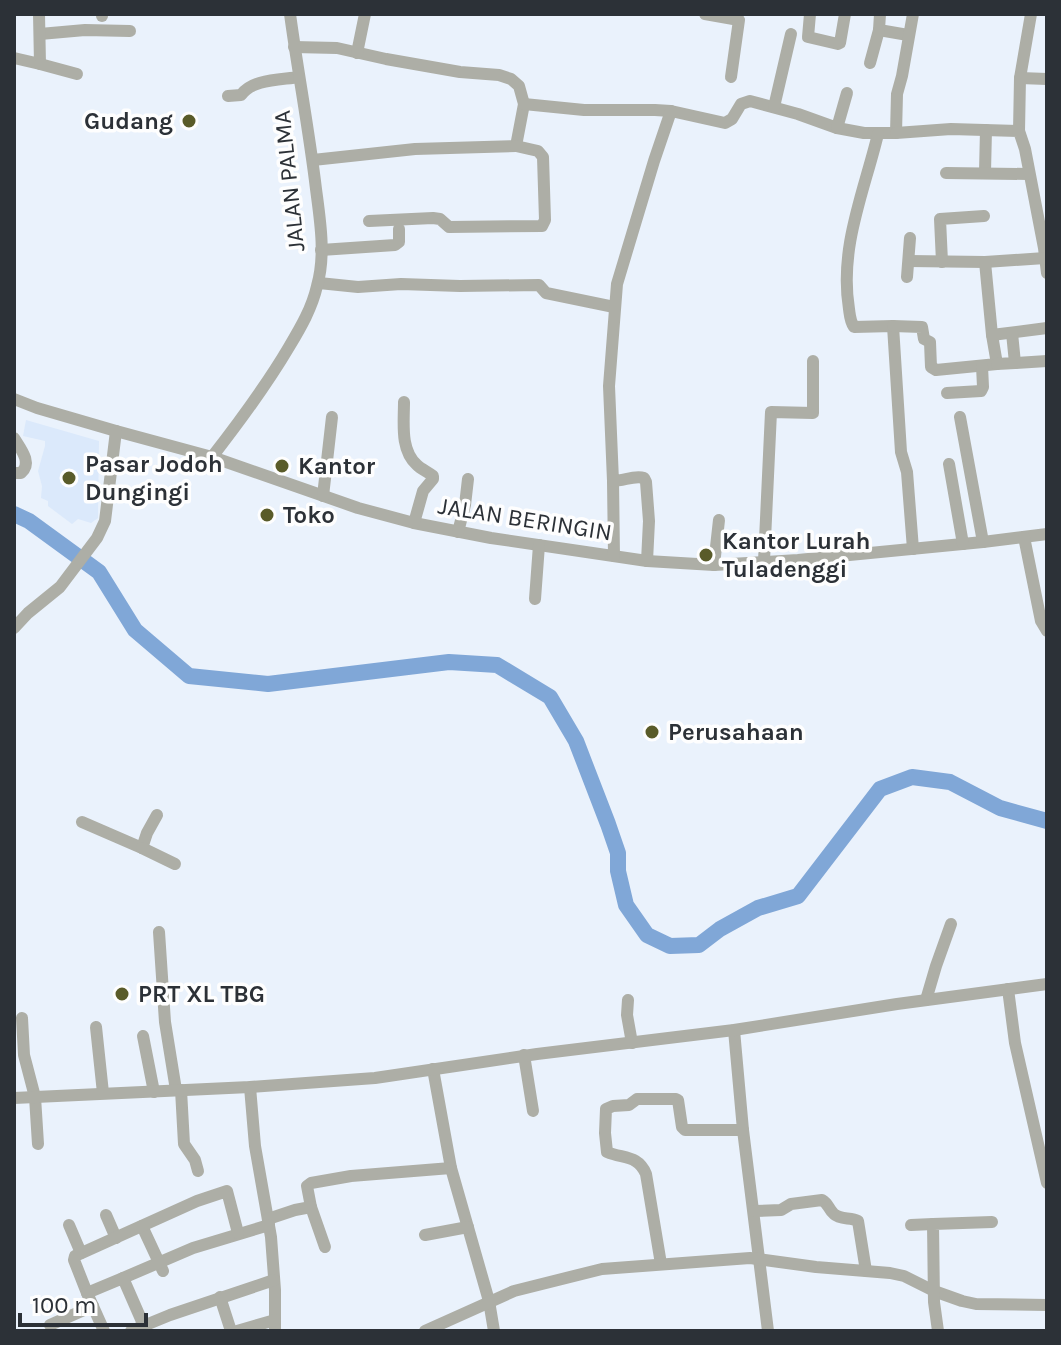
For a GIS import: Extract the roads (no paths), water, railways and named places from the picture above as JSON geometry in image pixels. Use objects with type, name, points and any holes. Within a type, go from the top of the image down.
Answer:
[{"type":"street","points":[[39,14],[40,64]]},
{"type":"street","name":"JALAN PALMA","points":[[212,457],[280,362],[302,324],[319,283],[320,222],[290,14]]},
{"type":"street","points":[[357,53],[365,14]]},
{"type":"street","points":[[705,14],[739,17],[731,77]]},
{"type":"street","points":[[808,37],[810,14]]},
{"type":"street","points":[[774,107],[785,32],[840,43],[845,14]]},
{"type":"street","points":[[870,63],[880,14]]},
{"type":"street","points":[[896,133],[897,94],[913,14]]},
{"type":"street","points":[[1031,14],[1020,78],[1019,131],[1025,149],[1047,273]]},
{"type":"street","points":[[40,34],[85,30],[130,31]]},
{"type":"street","points":[[879,30],[908,35]]},
{"type":"street","points":[[294,47],[337,48],[511,79],[519,86],[524,104],[516,146]]},
{"type":"street","points":[[14,58],[77,74]]},
{"type":"street","points":[[228,96],[241,95],[253,84],[299,77]]},
{"type":"street","points":[[1020,78],[1047,79]]},
{"type":"street","points":[[837,128],[847,93]]},
{"type":"street","points":[[524,104],[584,110],[671,111],[725,123],[732,119],[739,107],[750,101],[837,128],[878,134],[951,129],[1019,131]]},
{"type":"street","points":[[614,556],[609,386],[614,307],[617,284],[671,111]]},
{"type":"street","points":[[985,172],[986,130]]},
{"type":"street","points":[[878,134],[849,240],[847,298],[854,327],[922,327],[924,339],[930,342],[933,369],[1047,361]]},
{"type":"street","points":[[313,160],[415,149],[516,146],[538,151],[543,157],[545,220],[542,226],[449,227],[440,219],[433,218],[369,221]]},
{"type":"street","points":[[946,173],[1028,174]]},
{"type":"street","points":[[942,262],[940,219],[984,216]]},
{"type":"street","points":[[321,250],[395,245],[399,242],[399,229]]},
{"type":"street","points":[[907,277],[910,238]]},
{"type":"street","points":[[909,261],[985,262],[1045,258]]},
{"type":"street","points":[[985,262],[997,364]]},
{"type":"street","points":[[319,283],[358,287],[401,284],[539,285],[546,293],[614,307]]},
{"type":"street","points":[[893,326],[901,452],[907,472],[913,549]]},
{"type":"street","points":[[992,335],[1047,328]]},
{"type":"street","points":[[1012,333],[1015,363]]},
{"type":"street","points":[[756,410],[813,413],[813,361]]},
{"type":"street","points":[[947,393],[981,391],[982,366]]},
{"type":"street","name":"JALAN BERINGIN","points":[[14,399],[212,457],[358,508],[414,523],[647,561],[714,565],[798,560],[1047,534]]},
{"type":"street","points":[[404,402],[407,452],[417,465],[433,476],[423,491],[414,523]]},
{"type":"street","points":[[764,561],[771,412]]},
{"type":"street","points":[[323,496],[332,417]]},
{"type":"street","points":[[960,417],[983,542]]},
{"type":"street","points":[[14,628],[60,587],[97,538],[105,521],[116,431]]},
{"type":"street","points":[[14,438],[26,465],[21,473],[14,473]]},
{"type":"street","points":[[949,464],[963,544]]},
{"type":"street","points":[[613,481],[640,476],[646,482],[649,521],[647,561]]},
{"type":"street","points":[[458,532],[468,479]]},
{"type":"street","points":[[714,565],[719,520]]},
{"type":"street","points":[[1024,537],[1041,621],[1047,631]]},
{"type":"street","points":[[535,599],[539,545]]},
{"type":"street","points":[[142,848],[157,815]]},
{"type":"street","points":[[82,822],[175,864]]},
{"type":"street","points":[[926,1000],[951,924]]},
{"type":"street","points":[[159,932],[165,1022],[184,1144],[195,1160],[198,1171]]},
{"type":"street","points":[[14,1098],[375,1078],[1047,984]]},
{"type":"street","points":[[1008,989],[1015,1043],[1047,1183]]},
{"type":"street","points":[[628,1000],[632,1043]]},
{"type":"street","points":[[22,1018],[24,1055],[35,1097],[38,1144]]},
{"type":"street","points":[[96,1027],[103,1093]]},
{"type":"street","points":[[734,1030],[768,1331]]},
{"type":"street","points":[[143,1036],[154,1092]]},
{"type":"street","points":[[524,1055],[533,1111]]},
{"type":"street","points":[[433,1069],[451,1168],[489,1301],[494,1331]]},
{"type":"street","points":[[220,1297],[234,1331],[275,1326],[274,1280],[264,1224],[250,1087]]},
{"type":"street","points":[[661,1264],[645,1170],[636,1161],[607,1152],[606,1109],[629,1105],[637,1099],[676,1099],[685,1130],[743,1130]]},
{"type":"street","points":[[325,1247],[311,1207],[307,1186],[311,1183],[351,1176],[451,1168]]},
{"type":"street","points":[[104,1331],[75,1256],[197,1201],[227,1191],[238,1233]]},
{"type":"street","points":[[754,1211],[781,1210],[791,1204],[826,1201],[833,1214],[858,1221],[866,1271]]},
{"type":"street","points":[[87,1293],[295,1210],[311,1207]]},
{"type":"street","points":[[106,1215],[116,1238]]},
{"type":"street","points":[[911,1225],[992,1222]]},
{"type":"street","points":[[933,1224],[938,1331]]},
{"type":"street","points":[[69,1225],[81,1253]]},
{"type":"street","points":[[142,1226],[161,1266]]},
{"type":"street","points":[[425,1235],[468,1227]]},
{"type":"street","points":[[425,1331],[514,1291],[602,1269],[759,1258],[904,1276],[934,1291],[976,1304],[1047,1305]]},
{"type":"street","points":[[123,1278],[144,1326]]},
{"type":"street","points":[[131,1331],[274,1280]]},
{"type":"street","points":[[50,1325],[93,1306]]},
{"type":"waterway","points":[[14,514],[29,521],[99,572],[135,630],[189,676],[268,684],[449,662],[497,665],[550,697],[576,741],[608,824],[618,853],[618,871],[626,905],[647,935],[670,946],[699,945],[758,908],[798,896],[880,789],[912,777],[950,782],[1000,808],[1047,821]]},
{"type":"place","name":"Gudang","points":[[189,121]]},
{"type":"place","name":"Kantor","points":[[282,466]]},
{"type":"place","name":"Pasar Jodoh Dungingi","points":[[69,478]]},
{"type":"place","name":"Toko","points":[[267,515]]},
{"type":"place","name":"Kantor Lurah Tuladenggi","points":[[706,555]]},
{"type":"place","name":"Perusahaan","points":[[652,732]]},
{"type":"place","name":"PRT XL TBG","points":[[122,994]]}]
